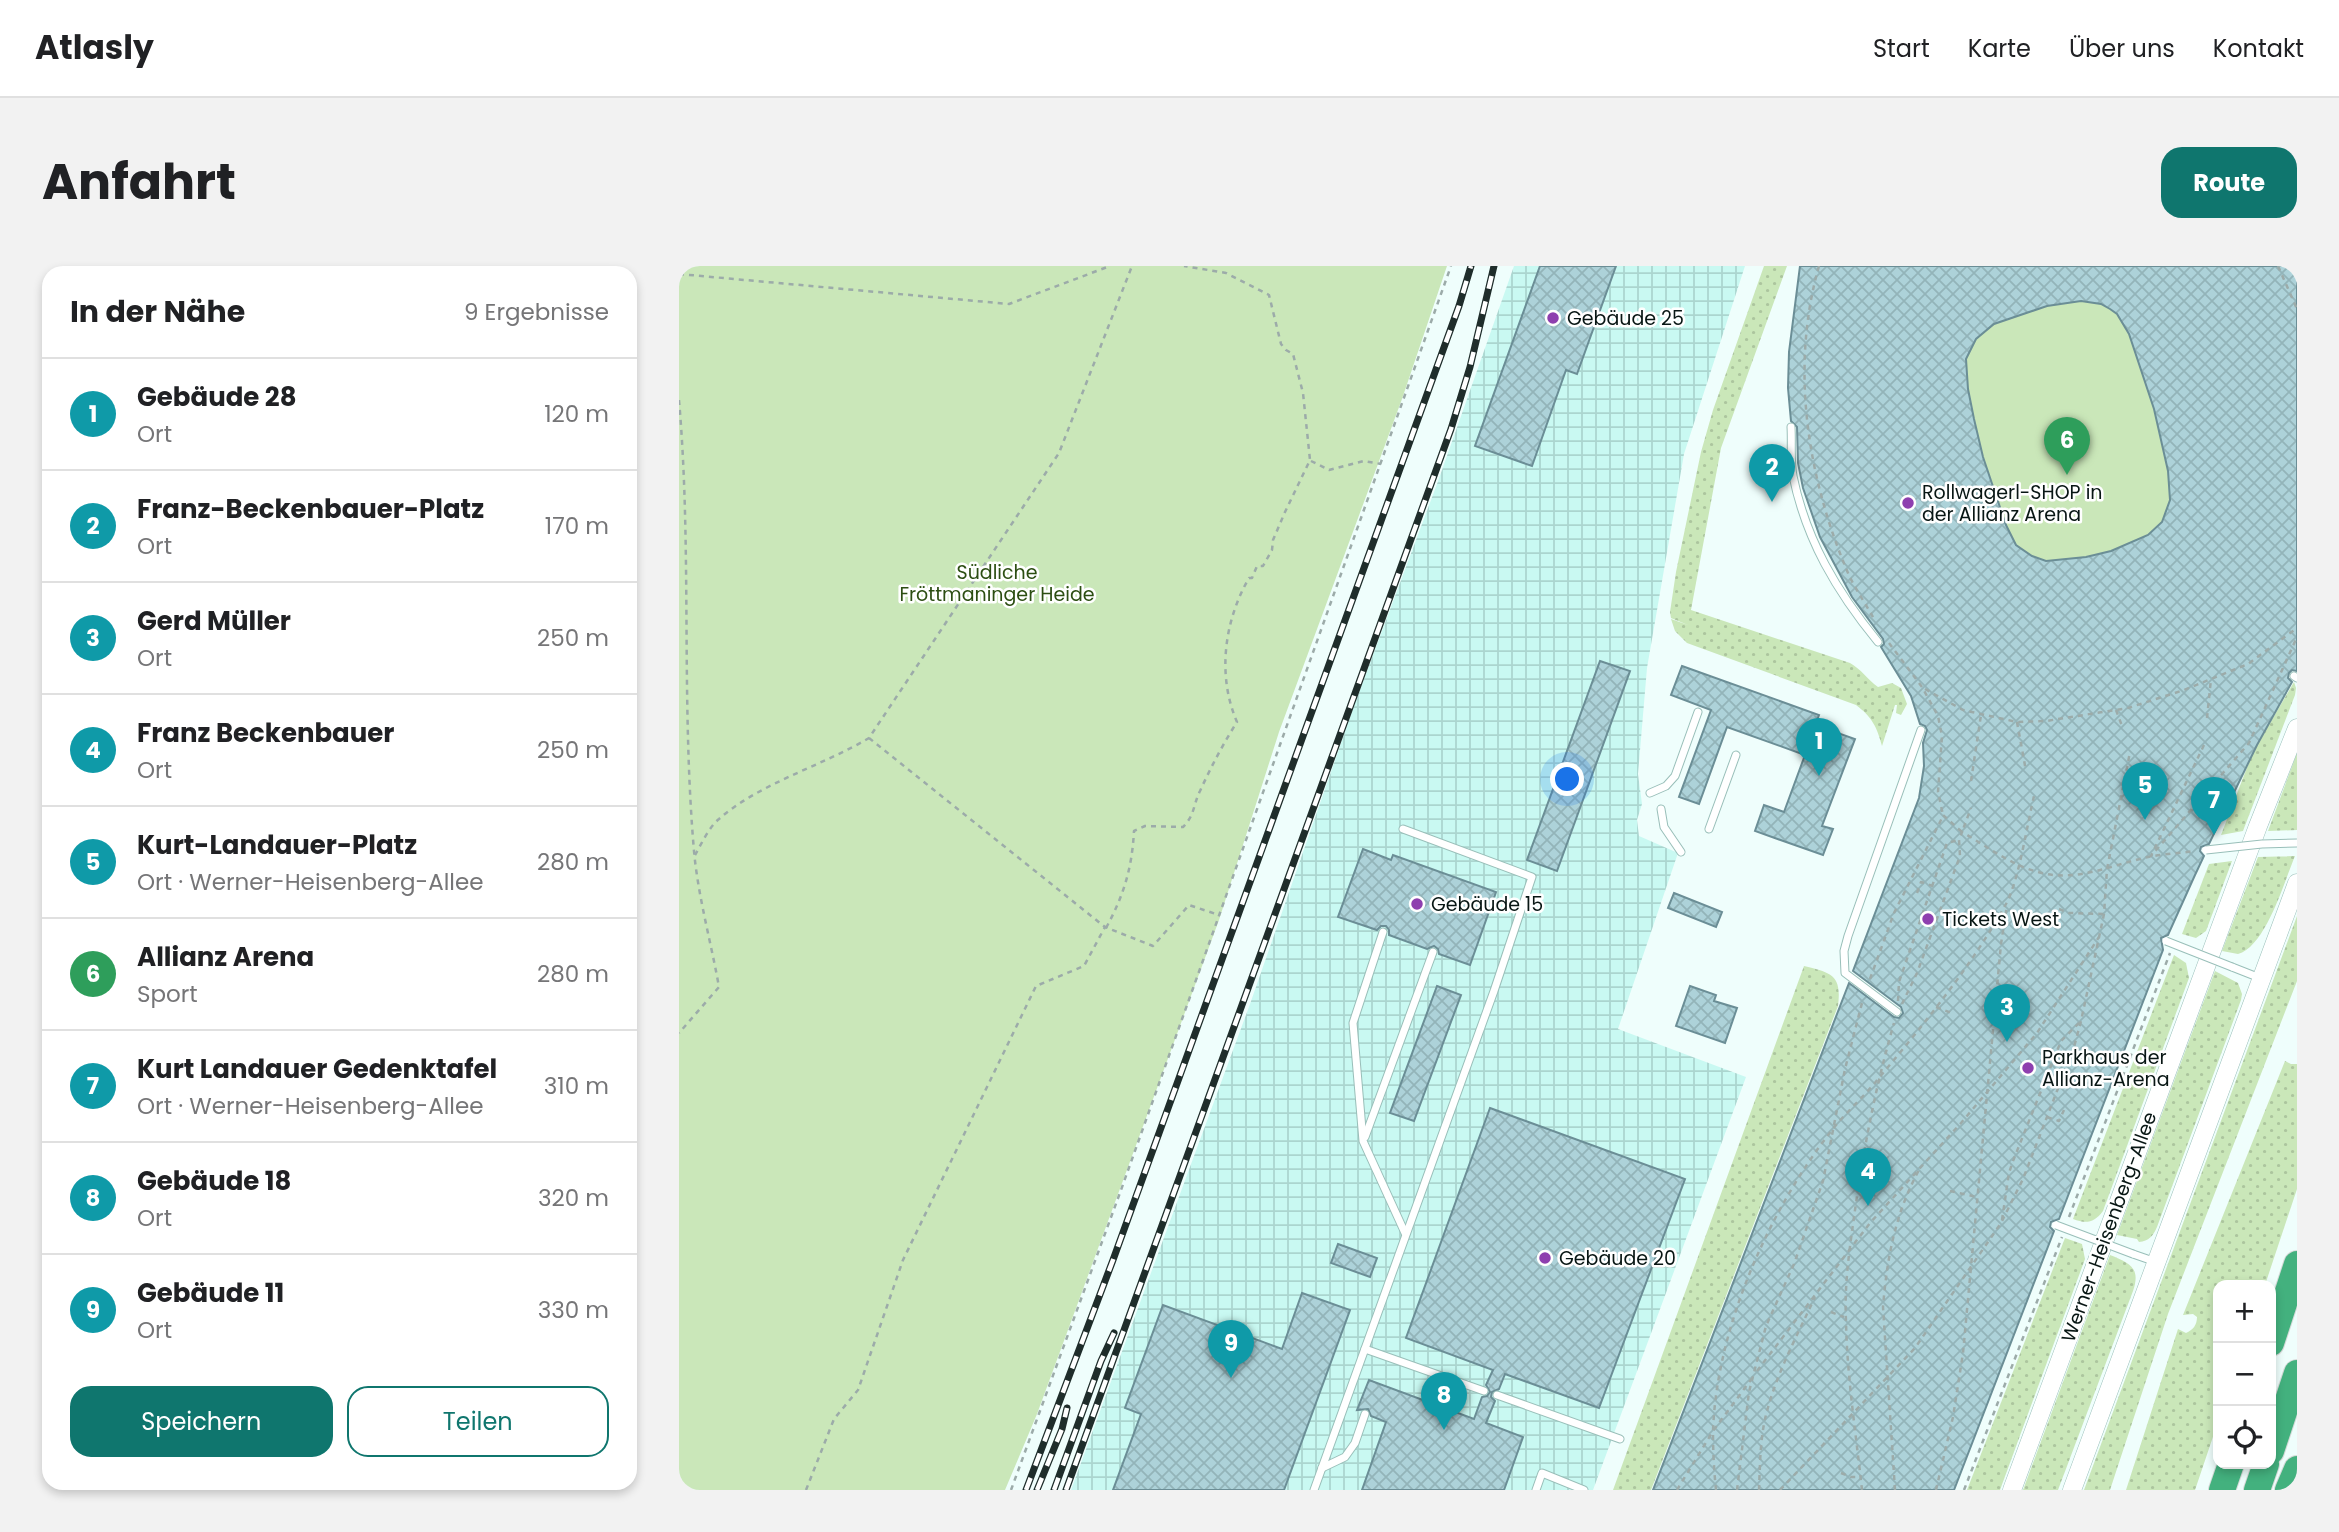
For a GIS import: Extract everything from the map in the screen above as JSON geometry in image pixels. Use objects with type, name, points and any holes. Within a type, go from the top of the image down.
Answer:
[{"type":"highway","points":[[2276,1328],[2297,1264]]},
{"type":"highway","points":[[2276,1436],[2297,1373]]},
{"type":"highway","points":[[2222,1490],[2229,1469]]},
{"type":"highway","points":[[2257,1490],[2264,1469]]},
{"type":"highway","points":[[2288,1490],[2297,1469]]},
{"type":"street","name":"Werner-Heisenberg-Allee","points":[[2012,1490],[2258,826],[2297,728]]},
{"type":"street","points":[[2072,1490],[2297,883]]},
{"type":"lane","points":[[1791,427],[1793,473],[1800,502],[1823,564],[1850,608],[1882,641]]},
{"type":"lane","points":[[1650,793],[1666,786],[1675,776],[1698,712]]},
{"type":"lane","points":[[1897,1012],[1845,973],[1844,951],[1921,730]]},
{"type":"lane","points":[[1709,829],[1736,755]]},
{"type":"lane","points":[[1661,809],[1664,827],[1681,852]]},
{"type":"lane","points":[[1314,1490],[1494,991],[1532,877],[1402,829]]},
{"type":"lane","points":[[2206,850],[2297,843]]},
{"type":"lane","points":[[1383,932],[1353,1023],[1363,1141],[1405,1234]]},
{"type":"lane","points":[[2166,941],[2260,978]]},
{"type":"lane","points":[[1363,1141],[1433,951]]},
{"type":"lane","points":[[2056,1225],[2156,1262]]},
{"type":"lane","points":[[1364,1349],[1484,1391]]},
{"type":"lane","points":[[1497,1395],[1620,1439]]},
{"type":"lane","points":[[1322,1469],[1345,1457],[1355,1443],[1365,1414]]},
{"type":"lane","points":[[1536,1490],[1542,1473],[1584,1490]]},
{"type":"path","points":[[679,274],[1009,304],[1110,266]]},
{"type":"path","points":[[695,855],[718,820],[763,790],[841,755],[869,738],[1059,453],[1132,266]]},
{"type":"path","points":[[806,1490],[834,1419],[858,1390],[902,1259],[1036,986],[1084,966],[1121,901],[1123,887],[1129,877],[1134,831],[1145,826],[1183,827],[1191,819],[1198,795],[1215,759],[1225,746],[1228,733],[1237,722],[1226,690],[1227,630],[1231,615],[1249,578],[1252,578],[1257,566],[1263,566],[1272,550],[1273,540],[1310,460],[1299,373],[1293,354],[1286,351],[1281,344],[1269,295],[1226,273],[1184,266]]},
{"type":"path","points":[[1011,1490],[1451,266]]},
{"type":"path","points":[[1814,266],[1817,274]]},
{"type":"path","points":[[1819,266],[1809,309],[1804,352],[1805,408],[1815,472],[1827,518],[1849,575],[1880,629]]},
{"type":"path","points":[[2278,266],[2297,309]]},
{"type":"path","points":[[679,400],[685,466],[688,762],[695,855],[719,987],[679,1034]]},
{"type":"path","points":[[1310,460],[1329,470],[1364,461],[1381,464]]},
{"type":"path","points":[[1922,687],[1963,710],[2017,722],[2046,721],[2116,710],[2172,694],[2248,664],[2297,628]]},
{"type":"path","points":[[2151,856],[2249,743],[2297,637]]},
{"type":"path","points":[[1882,641],[1922,687],[1938,716],[1942,736],[1938,792],[1943,815],[1962,832],[2035,872],[2059,876],[2107,869],[2151,856],[2206,850]]},
{"type":"path","points":[[2207,718],[2211,679]]},
{"type":"path","points":[[2116,710],[2122,726]]},
{"type":"path","points":[[1971,781],[1981,715]]},
{"type":"path","points":[[2017,722],[2026,771]]},
{"type":"path","points":[[869,738],[1106,928],[1153,946],[1189,905],[1219,915]]},
{"type":"path","points":[[2151,856],[2204,745]]},
{"type":"path","points":[[1780,1490],[1854,1416],[1915,1348],[1971,1270],[2001,1223],[2023,1179],[2074,1047],[2081,1021],[2105,914],[2107,869],[2130,752]]},
{"type":"path","points":[[1936,1490],[1963,1353],[2001,944],[2007,902],[2034,796]]},
{"type":"path","points":[[1862,1490],[1845,1318],[1850,1249],[1863,1153],[1877,1081],[1897,1012],[1917,973],[1960,856],[1959,840],[1971,808]]},
{"type":"path","points":[[1737,1490],[1749,1392],[1766,1326],[1794,1264],[1820,1193],[1845,1069],[1866,989],[1894,913],[1943,815]]},
{"type":"path","points":[[1897,1012],[1899,982],[1947,843],[1959,840]]},
{"type":"path","points":[[1917,894],[1921,882],[1933,886]]},
{"type":"path","points":[[1716,1490],[1713,1431],[1720,1379],[1730,1335],[1761,1246],[1786,1197],[1832,1130],[1877,1081],[1956,982],[2007,902]]},
{"type":"path","points":[[2059,909],[2069,913],[2105,914]]},
{"type":"path","points":[[1677,1490],[1713,1431],[1850,1249],[2037,1033],[2100,935]]},
{"type":"path","points":[[2069,1217],[2171,953]]},
{"type":"path","points":[[1935,1007],[1954,1014]]},
{"type":"path","points":[[2001,1223],[2013,1161],[2061,1041],[2081,1021]]},
{"type":"path","points":[[2047,1117],[2059,1121],[2064,1110]]},
{"type":"path","points":[[1895,1490],[1883,1307],[1888,1254],[1905,1196],[1923,1164]]},
{"type":"path","points":[[1950,1191],[1977,1197]]},
{"type":"path","points":[[1964,1490],[2061,1237]]},
{"type":"path","points":[[1759,1490],[1760,1451],[1766,1418],[1778,1378],[1818,1291]]},
{"type":"path","points":[[1831,1312],[1845,1318]]},
{"type":"path","points":[[1841,1473],[1861,1477]]},
{"type":"shaded area","points":[[1514,266],[1745,266],[1684,454],[1647,668],[1638,774],[1642,804],[1637,820],[1639,836],[1678,853],[1618,1029],[1746,1077],[1593,1490],[1071,1490],[1250,1004],[1355,703],[1437,484]]},
{"type":"green space","name":"Südliche Fröttmaninger Heide","points":[[679,266],[1447,266],[1402,399],[1279,732],[1219,920],[1037,1414],[1005,1490],[679,1490]]},
{"type":"green space","points":[[1764,266],[1787,266],[1721,448],[1691,610],[1850,663],[1878,687],[1892,683],[1901,688],[1907,704],[1901,715],[1896,713],[1895,705],[1882,746],[1873,723],[1856,705],[1687,643],[1675,631],[1671,619],[1688,625],[1671,618],[1670,612],[1701,452],[1713,410]]},
{"type":"green space","points":[[2258,266],[2297,378],[2297,597],[2288,612],[2106,699],[1830,281]]},
{"type":"green space","points":[[2294,682],[2295,695],[2243,831],[2221,835],[2253,752]]},
{"type":"green space","points":[[2297,753],[2297,830],[2268,831]]},
{"type":"green space","points":[[2295,856],[2273,912],[2257,939],[2248,949],[2238,954],[2222,951],[2258,857]]},
{"type":"green space","points":[[2232,861],[2206,931],[2196,938],[2182,934],[2209,864]]},
{"type":"green space","points":[[2297,916],[2297,981],[2168,1314],[2110,1490],[2084,1490]]},
{"type":"green space","points":[[2174,955],[2186,963],[2189,978],[2103,1211],[2089,1221],[2073,1219]]},
{"type":"green space","points":[[1804,966],[1833,977],[1838,987],[1838,1006],[1651,1490],[1613,1490]]},
{"type":"green space","points":[[2215,971],[2238,983],[2241,1000],[2157,1227],[2150,1238],[2139,1242],[2137,1239],[2117,1235]]},
{"type":"green space","points":[[2285,1061],[2297,1064],[2297,1189],[2267,1280],[2213,1280],[2213,1437],[2195,1490],[2126,1490],[2178,1329],[2186,1333],[2193,1329],[2196,1322],[2197,1317],[2193,1314],[2183,1315]]},
{"type":"green space","points":[[2065,1238],[2082,1244],[2085,1259],[2000,1490],[1967,1490]]},
{"type":"green space","points":[[2110,1255],[2132,1267],[2136,1277],[2133,1291],[2058,1490],[2023,1490]]},
{"type":"building","name":"Gebäude 25","points":[[1540,266],[1616,266],[1577,374],[1566,370],[1532,466],[1475,446]]},
{"type":"building","points":[[1800,266],[2293,266],[2297,274],[2297,671],[2292,670],[2289,673],[2288,678],[2292,682],[2257,745],[2209,844],[2201,847],[2200,851],[2204,856],[2168,935],[2161,938],[2163,950],[2059,1219],[2051,1222],[2050,1227],[2054,1231],[1954,1490],[1653,1490],[1849,983],[1894,1017],[1899,1018],[1903,1013],[1901,1007],[1853,971],[1919,798],[1924,766],[1923,743],[1927,730],[1920,724],[1911,696],[1881,647],[1884,644],[1883,639],[1852,597],[1820,537],[1803,488],[1798,463],[1797,427],[1791,421],[1788,388],[1789,352]],"holes":[[[2081,301],[2101,304],[2117,314],[2129,334],[2154,409],[2168,471],[2170,500],[2162,522],[2148,535],[2111,551],[2086,557],[2046,561],[2032,556],[2016,545],[2006,525],[1983,457],[1968,389],[1966,359],[1976,339],[1994,324],[2047,306]]]},
{"type":"building","points":[[1600,661],[1630,671],[1557,871],[1527,860]]},
{"type":"building","points":[[1682,666],[1819,715],[1815,725],[1855,739],[1822,826],[1833,829],[1823,855],[1755,831],[1764,805],[1784,812],[1805,755],[1727,727],[1699,804],[1679,797],[1711,710],[1671,695]]},
{"type":"building","name":"Gebäude 15","points":[[1363,849],[1391,860],[1393,855],[1496,892],[1470,965],[1439,954],[1434,946],[1427,949],[1389,935],[1386,926],[1377,930],[1338,917]]},
{"type":"building","points":[[1674,893],[1722,912],[1716,927],[1668,908]]},
{"type":"building","points":[[1437,986],[1461,995],[1414,1121],[1390,1113]]},
{"type":"building","points":[[1690,986],[1716,995],[1714,1001],[1737,1008],[1725,1043],[1676,1026]]},
{"type":"building","name":"Gebäude 20","points":[[1490,1108],[1685,1179],[1599,1408],[1505,1374],[1499,1389],[1492,1392],[1491,1397],[1495,1401],[1486,1423],[1523,1437],[1504,1490],[1362,1490],[1386,1422],[1371,1416],[1368,1409],[1357,1410],[1369,1380],[1474,1419],[1482,1397],[1490,1392],[1486,1385],[1493,1370],[1406,1338]]},
{"type":"building","points":[[1338,1244],[1377,1258],[1370,1277],[1331,1263]]},
{"type":"building","points":[[1302,1293],[1350,1310],[1284,1490],[1113,1490],[1141,1414],[1125,1408],[1163,1305],[1282,1349]]},
{"type":"railway","points":[[1026,1490],[1113,1260],[1459,306],[1471,266]]},
{"type":"railway","points":[[1066,1490],[1451,429],[1470,367],[1494,266]]},
{"type":"railway","points":[[1054,1490],[1101,1361],[1114,1333]]},
{"type":"railway","points":[[1037,1490],[1062,1429],[1067,1408]]},
{"type":"place","name":"Gebäude 25","points":[[1553,318]]},
{"type":"place","name":"Allianz Arena","points":[[2067,475]]},
{"type":"place","name":"Franz-Beckenbauer-Platz","points":[[1772,502]]},
{"type":"place","name":"Rollwagerl-SHOP in der Allianz Arena","points":[[1908,503]]},
{"type":"place","name":"Gebäude 28","points":[[1819,776]]},
{"type":"place","name":"Kurt-Landauer-Platz","points":[[2145,820]]},
{"type":"place","name":"Kurt Landauer Gedenktafel","points":[[2214,835]]},
{"type":"place","name":"Gebäude 15","points":[[1417,904]]},
{"type":"place","name":"Tickets West","points":[[1928,919]]},
{"type":"place","name":"Gerd Müller","points":[[2007,1042]]},
{"type":"place","name":"Parkhaus der Allianz-Arena","points":[[2028,1068]]},
{"type":"place","name":"Franz Beckenbauer","points":[[1868,1206]]},
{"type":"place","name":"Gebäude 20","points":[[1545,1258]]},
{"type":"place","name":"Gebäude 11","points":[[1231,1378]]},
{"type":"place","name":"Gebäude 18","points":[[1444,1430]]}]
